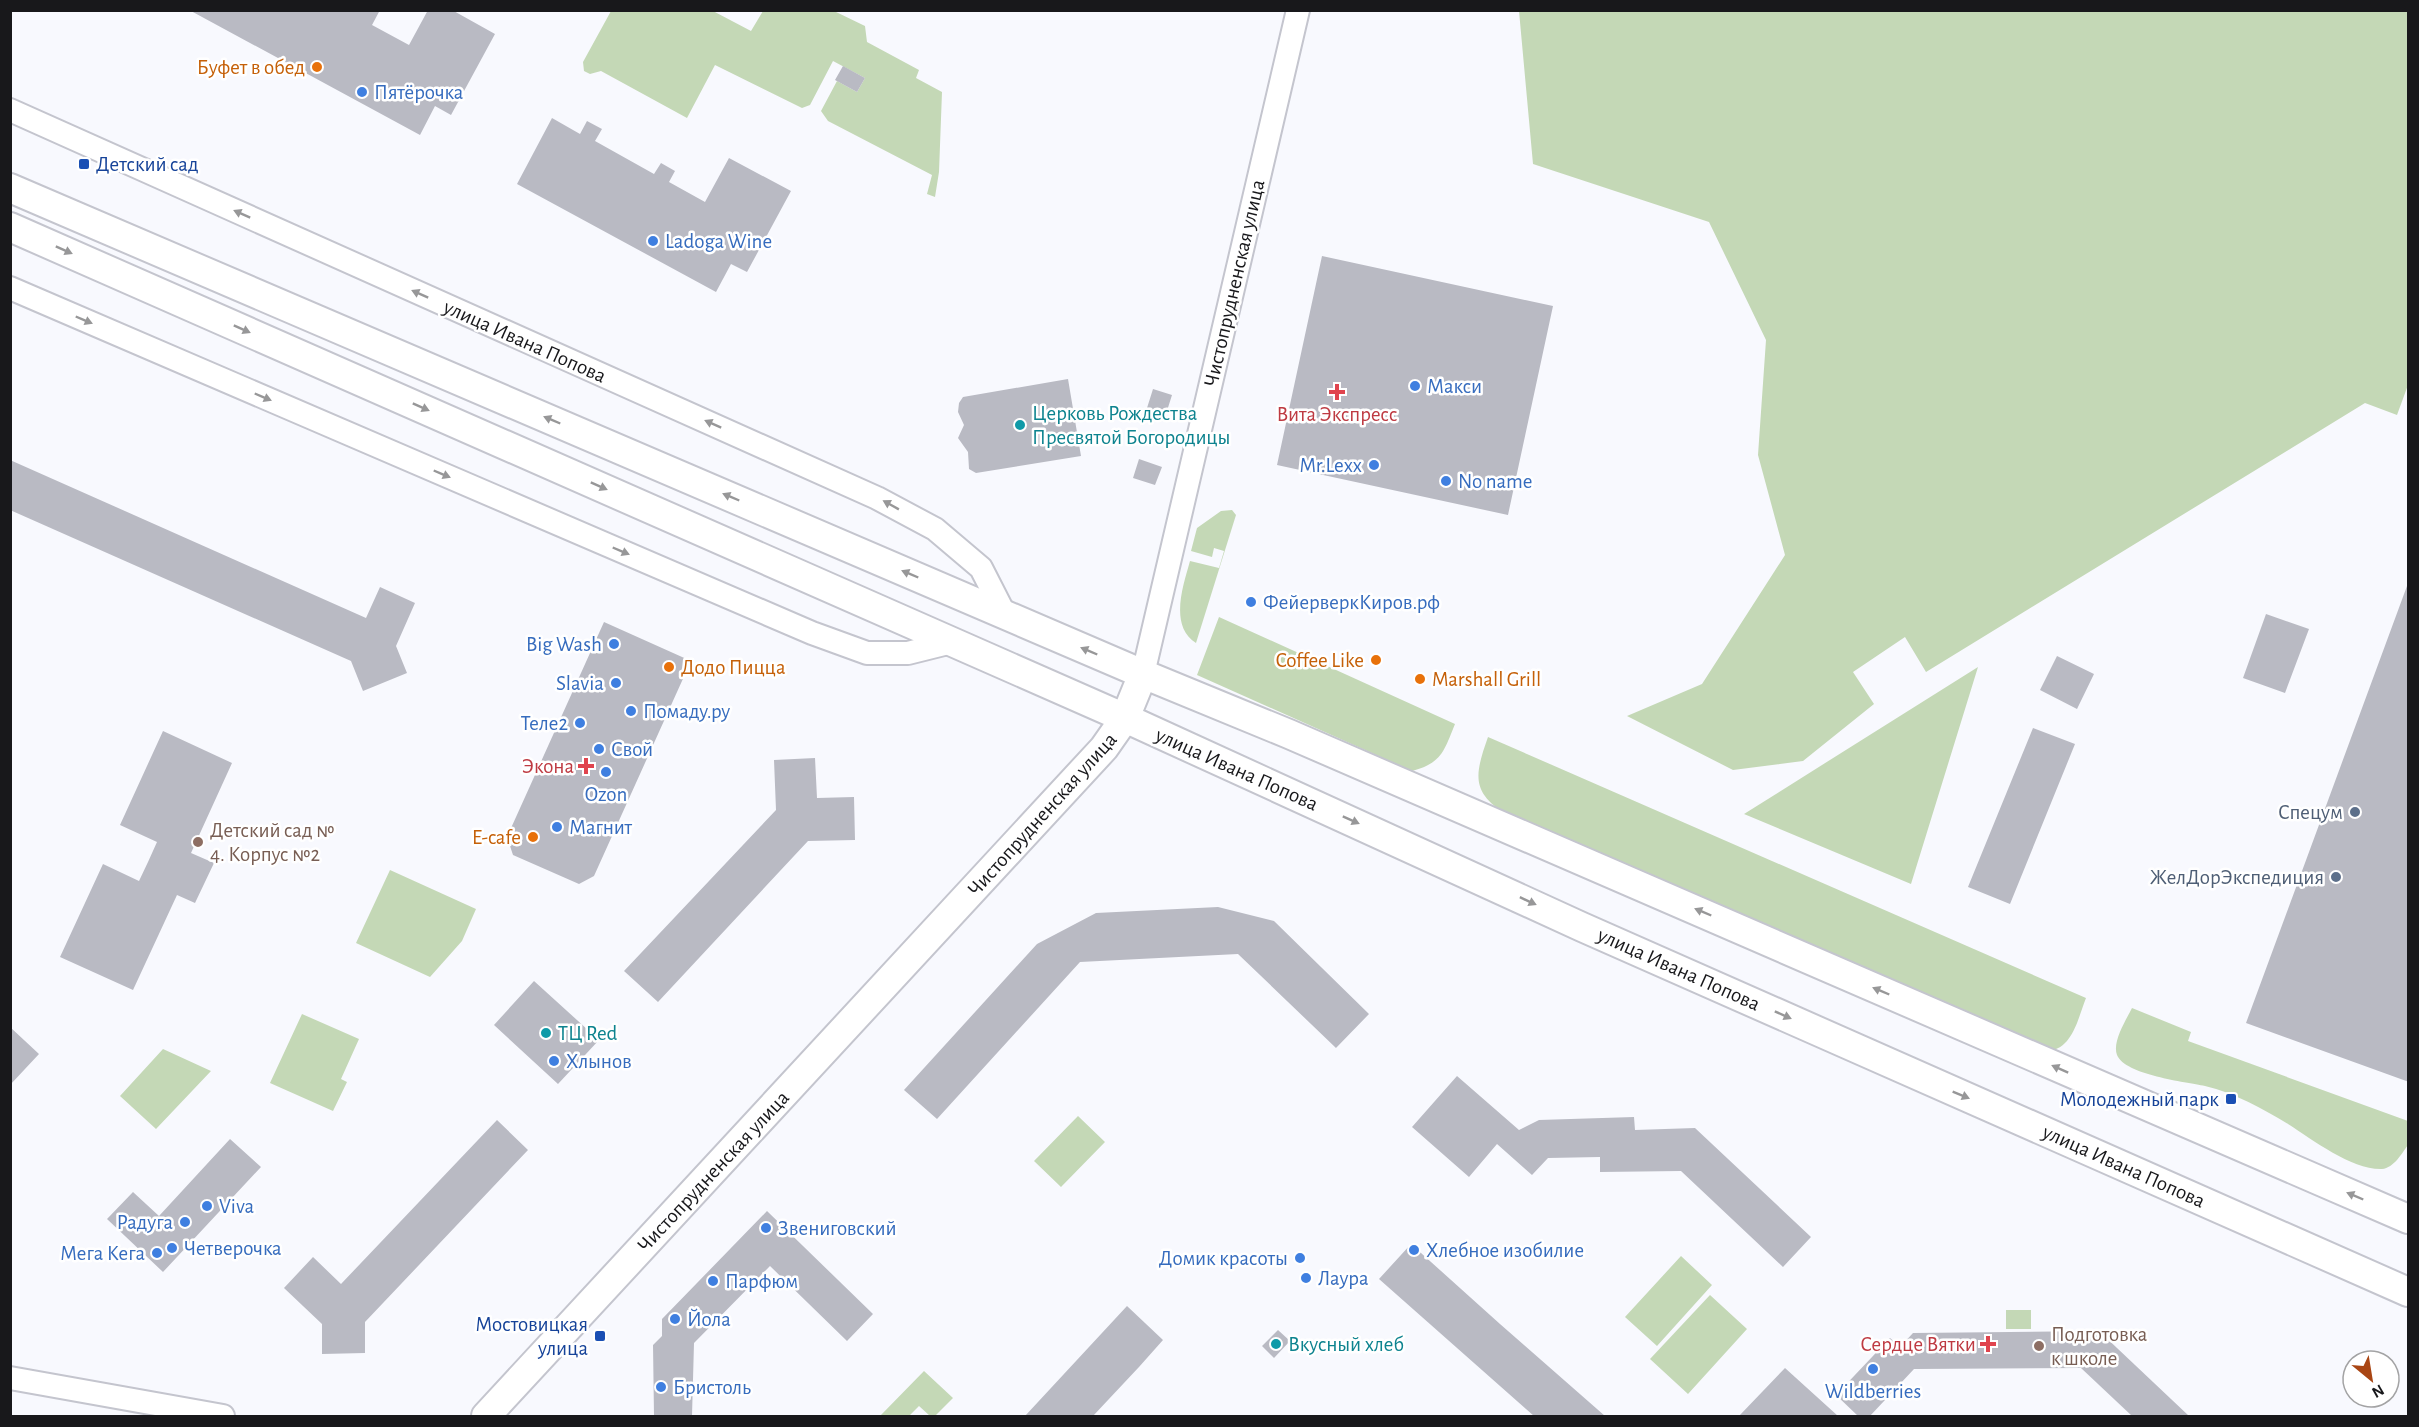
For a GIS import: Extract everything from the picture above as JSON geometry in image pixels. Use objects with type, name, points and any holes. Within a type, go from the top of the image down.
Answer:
[{"type":"main road","points":[[10,188],[1143,674],[1372,769],[2409,1219]]},
{"type":"main road","name":"улица Ивана Попова","points":[[10,227],[1125,718],[1593,931],[2409,1292]]},
{"type":"main road","name":"Чистопрудненская улица","points":[[486,1416],[1104,748],[1125,718],[1143,674]]},
{"type":"street","name":"Чистопрудненская улица","points":[[1143,674],[1298,10]]},
{"type":"street","name":"улица Ивана Попова","points":[[10,110],[877,498],[935,529],[981,568],[1005,615]]},
{"type":"street","points":[[10,288],[812,633],[867,653],[908,653],[952,642]]},
{"type":"street","points":[[10,1378],[222,1416]]},
{"type":"green space","points":[[611,11],[713,11],[751,31],[763,11],[834,11],[865,26],[867,42],[919,70],[916,78],[942,92],[939,172],[935,197],[927,194],[932,175],[828,121],[821,111],[837,81],[857,92],[865,78],[833,61],[810,105],[802,108],[715,65],[687,118],[601,71],[590,74],[584,71],[583,62]]},
{"type":"green space","points":[[1519,11],[2408,11],[2408,385],[2397,415],[2365,403],[1926,672],[1905,637],[1853,672],[1874,704],[1803,761],[1733,770],[1627,716],[1702,684],[1785,555],[1758,455],[1766,340],[1709,222],[1533,164]]},
{"type":"green space","points":[[1232,510],[1236,515],[1196,643],[1188,636],[1180,616],[1182,593],[1190,561],[1219,568],[1224,551],[1214,548],[1212,557],[1191,551],[1197,528],[1221,511]]},
{"type":"green space","points":[[1219,617],[1455,724],[1441,755],[1430,764],[1412,771],[1197,675]]},
{"type":"green space","points":[[1978,667],[1911,884],[1744,814]]},
{"type":"green space","points":[[1488,737],[2086,998],[2074,1031],[2064,1044],[2049,1051],[1508,815],[1487,799],[1479,782],[1480,762]]},
{"type":"green space","points":[[390,870],[476,909],[462,941],[430,977],[356,943]]},
{"type":"green space","points":[[2132,1008],[2191,1032],[2188,1041],[2408,1121],[2408,1145],[2397,1160],[2386,1168],[2358,1165],[2333,1153],[2278,1118],[2238,1097],[2205,1086],[2143,1073],[2131,1068],[2117,1055],[2116,1044]]},
{"type":"green space","points":[[302,1014],[359,1039],[341,1079],[347,1082],[333,1111],[270,1083]]},
{"type":"green space","points":[[163,1049],[211,1071],[156,1129],[120,1096]]},
{"type":"green space","points":[[1078,1116],[1105,1142],[1061,1187],[1034,1161]]},
{"type":"green space","points":[[1681,1256],[1712,1285],[1657,1346],[1625,1317]]},
{"type":"green space","points":[[1710,1295],[1747,1329],[1688,1394],[1650,1359]]},
{"type":"green space","points":[[2006,1310],[2031,1310],[2031,1329],[2006,1329]]},
{"type":"green space","points":[[924,1371],[953,1398],[935,1416],[930,1416],[919,1406],[909,1416],[880,1416]]},
{"type":"building","points":[[380,10],[372,25],[409,45],[428,10],[452,10],[495,34],[451,115],[435,106],[420,135],[191,11]]},
{"type":"building","points":[[843,66],[865,78],[857,92],[835,80]]},
{"type":"building","points":[[552,118],[580,134],[587,121],[602,129],[595,141],[654,174],[661,163],[675,171],[669,182],[705,202],[729,158],[791,191],[747,272],[731,264],[716,292],[517,184]]},
{"type":"building","name":"Макси","points":[[1322,256],[1553,306],[1508,515],[1277,465]]},
{"type":"building","name":"Церковь Рождества Пресвятой Богородицы","points":[[1068,379],[1081,456],[976,473],[969,469],[968,452],[958,438],[964,425],[958,412],[959,403],[963,397]]},
{"type":"building","points":[[1153,389],[1172,395],[1166,414],[1147,408]]},
{"type":"building","points":[[1139,459],[1162,467],[1155,485],[1133,478]]},
{"type":"building","points":[[10,460],[366,618],[380,587],[415,603],[396,646],[407,673],[363,691],[351,661],[10,510]]},
{"type":"building","points":[[2407,586],[2409,586],[2409,1082],[2246,1023]]},
{"type":"building","points":[[2266,614],[2309,629],[2285,693],[2243,678]]},
{"type":"building","name":"Свой","points":[[604,622],[691,661],[594,876],[579,884],[513,855],[507,837]]},
{"type":"building","points":[[2057,656],[2094,674],[2077,709],[2040,690]]},
{"type":"building","points":[[2033,728],[2075,744],[2010,904],[1968,887]]},
{"type":"building","points":[[163,731],[232,763],[191,853],[214,863],[195,903],[177,895],[133,990],[60,957],[103,864],[139,881],[148,862],[157,842],[120,825]]},
{"type":"building","points":[[815,758],[817,798],[854,797],[855,840],[808,841],[658,1002],[624,971],[776,810],[774,760]]},
{"type":"building","points":[[1218,907],[1274,921],[1369,1014],[1336,1048],[1238,954],[1080,962],[937,1119],[904,1090],[1037,944],[1096,913]]},
{"type":"building","name":"ТЦ Red","points":[[534,981],[599,1040],[558,1084],[494,1025]]},
{"type":"building","points":[[10,1027],[39,1054],[10,1085]]},
{"type":"building","points":[[1457,1076],[1519,1130],[1539,1120],[1634,1117],[1635,1130],[1695,1128],[1811,1237],[1783,1267],[1681,1171],[1600,1172],[1600,1157],[1548,1158],[1532,1175],[1497,1144],[1469,1177],[1412,1127]]},
{"type":"building","points":[[497,1120],[528,1150],[365,1322],[365,1353],[322,1354],[322,1324],[284,1288],[313,1257],[341,1284]]},
{"type":"building","points":[[230,1139],[261,1167],[163,1272],[107,1219],[133,1192],[159,1216]]},
{"type":"building","points":[[767,1211],[873,1314],[847,1341],[770,1266],[694,1343],[692,1416],[654,1416],[653,1345],[662,1336],[662,1319]]},
{"type":"building","points":[[1411,1244],[1605,1416],[1534,1416],[1379,1279]]},
{"type":"building","points":[[1127,1306],[1163,1340],[1139,1367],[1093,1416],[1025,1416]]},
{"type":"building","name":"Вкусный хлеб","points":[[1278,1330],[1290,1341],[1274,1358],[1262,1346]]},
{"type":"building","points":[[2099,1331],[2189,1416],[2132,1416],[2081,1368],[1914,1369],[1870,1416],[1858,1416],[1836,1395],[1890,1338],[1900,1347],[1913,1333]]},
{"type":"building","points":[[1785,1368],[1838,1416],[1739,1416]]},
{"type":"place","name":"Буфет в обед","points":[[317,67]]},
{"type":"place","name":"Пятёрочка","points":[[362,92]]},
{"type":"place","name":"Детский сад","points":[[84,164]]},
{"type":"place","name":"Ladoga Wine","points":[[653,241]]},
{"type":"place","name":"Макси","points":[[1415,386]]},
{"type":"place","name":"Вита Экспресс","points":[[1337,392]]},
{"type":"place","name":"Церковь Рождества Пресвятой Богородицы","points":[[1020,425]]},
{"type":"place","name":"Mr.Lexx","points":[[1374,465]]},
{"type":"place","name":"No name","points":[[1446,481]]},
{"type":"place","name":"ФейерверкКиров.рф","points":[[1251,602]]},
{"type":"place","name":"Big Wash","points":[[614,644]]},
{"type":"place","name":"Coffee Like","points":[[1376,660]]},
{"type":"place","name":"Додо Пицца","points":[[669,667]]},
{"type":"place","name":"Marshall Grill","points":[[1420,679]]},
{"type":"place","name":"Slavia","points":[[616,683]]},
{"type":"place","name":"Помаду.ру","points":[[631,711]]},
{"type":"place","name":"Теле2","points":[[580,723]]},
{"type":"place","name":"Свой","points":[[599,749]]},
{"type":"place","name":"Экона","points":[[586,766]]},
{"type":"place","name":"Ozon","points":[[606,772]]},
{"type":"place","name":"Спецум","points":[[2355,812]]},
{"type":"place","name":"Магнит","points":[[557,827]]},
{"type":"place","name":"E-cafe","points":[[533,837]]},
{"type":"place","name":"Детский сад № 4. Корпус №2","points":[[198,842]]},
{"type":"place","name":"ЖелДорЭкспедиция","points":[[2336,877]]},
{"type":"place","name":"ТЦ Red","points":[[546,1033]]},
{"type":"place","name":"Хлынов","points":[[554,1061]]},
{"type":"place","name":"Молодежный парк","points":[[2231,1099]]},
{"type":"place","name":"Viva","points":[[207,1206]]},
{"type":"place","name":"Радуга","points":[[185,1222]]},
{"type":"place","name":"Звениговский","points":[[766,1228]]},
{"type":"place","name":"Четверочка","points":[[172,1248]]},
{"type":"place","name":"Хлебное изобилие","points":[[1414,1250]]},
{"type":"place","name":"Мега Кега","points":[[157,1253]]},
{"type":"place","name":"Домик красоты","points":[[1300,1258]]},
{"type":"place","name":"Лаура","points":[[1306,1278]]},
{"type":"place","name":"Парфюм","points":[[713,1281]]},
{"type":"place","name":"Йола","points":[[675,1319]]},
{"type":"place","name":"Мостовицкая улица","points":[[600,1336]]},
{"type":"place","name":"Вкусный хлеб","points":[[1276,1344]]},
{"type":"place","name":"Сердце Вятки","points":[[1988,1344]]},
{"type":"place","name":"Подготовка к школе","points":[[2039,1346]]},
{"type":"place","name":"Wildberries","points":[[1873,1369]]},
{"type":"place","name":"Бристоль","points":[[661,1387]]}]
